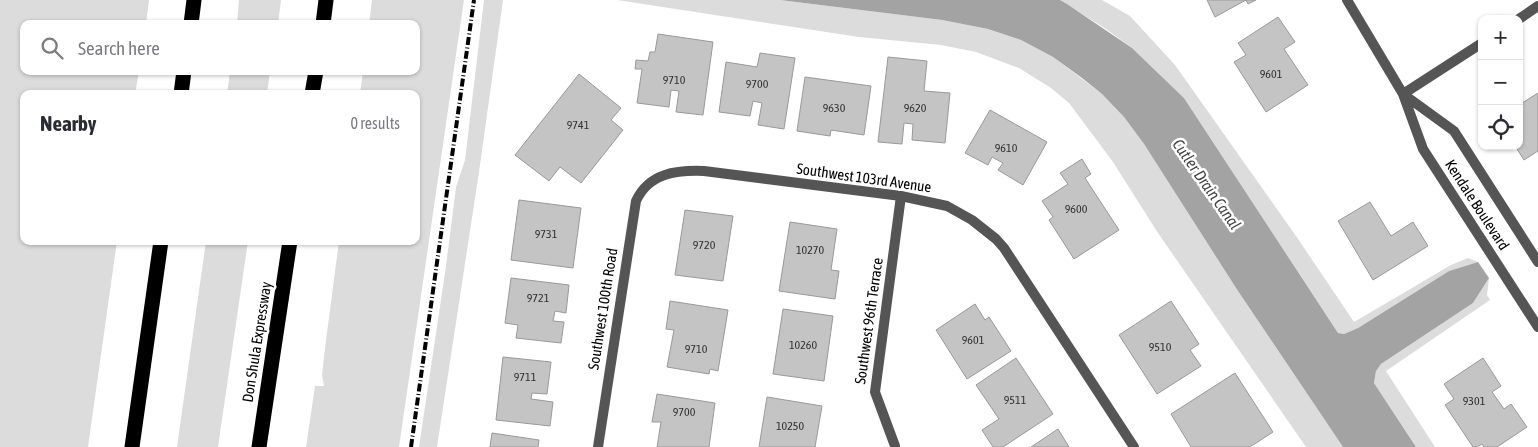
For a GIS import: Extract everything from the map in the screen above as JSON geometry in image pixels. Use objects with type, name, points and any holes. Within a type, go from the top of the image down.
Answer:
[{"type":"highway","points":[[192,20],[194,0]]},
{"type":"highway","points":[[324,20],[326,0]]},
{"type":"highway","points":[[182,90],[183,75]]},
{"type":"highway","points":[[313,90],[315,75]]},
{"type":"highway","points":[[132,447],[160,245]]},
{"type":"highway","name":"Don Shula Expressway","points":[[259,447],[289,245]]},
{"type":"street","name":"Kendale Boulevard","points":[[1347,0],[1403,94],[1423,149],[1538,327]]},
{"type":"street","points":[[1523,16],[1538,6]]},
{"type":"street","points":[[1403,94],[1478,46]]},
{"type":"street","name":"Kendale Boulevard","points":[[1403,94],[1454,131],[1538,262]]},
{"type":"street","name":"Southwest 103rd Avenue","points":[[651,182],[672,172],[686,170],[704,171],[901,196],[947,206],[972,220],[1000,243],[1134,447]]},
{"type":"street","name":"Southwest 100th Road","points":[[598,447],[636,201],[651,182]]},
{"type":"street","name":"Southwest 96th Terrace","points":[[895,446],[875,392],[901,196]]},
{"type":"shaded area","points":[[0,0],[149,0],[146,20],[20,20],[20,75],[138,75],[136,90],[20,90],[20,245],[116,245],[88,447],[0,447]]},
{"type":"shaded area","points":[[239,0],[281,0],[278,20],[237,20]]},
{"type":"shaded area","points":[[372,0],[464,0],[399,447],[306,447],[315,386],[324,386],[322,375],[338,245],[420,245],[420,90],[361,90],[362,75],[420,75],[420,20],[370,20]]},
{"type":"shaded area","points":[[484,0],[503,0],[479,172],[437,447],[419,447],[456,187],[465,160]]},
{"type":"shaded area","points":[[617,0],[780,0],[942,20],[988,29],[1021,40],[1053,57],[1102,94],[1124,117],[1144,144],[1236,288],[1343,447],[1306,447],[1158,233],[1113,162],[1069,103],[1051,88],[1019,68],[976,52],[941,45],[859,37]]},
{"type":"shaded area","points":[[1060,0],[1102,0],[1130,16],[1175,65],[1296,236],[1354,322],[1451,265],[1468,258],[1478,262],[1449,271],[1358,328],[1344,334],[1338,333],[1184,98],[1132,48]]},
{"type":"shaded area","points":[[229,75],[269,75],[268,90],[228,90]]},
{"type":"shaded area","points":[[205,245],[247,245],[218,447],[177,447]]},
{"type":"shaded area","points":[[1489,278],[1487,295],[1490,300],[1386,371],[1435,447],[1416,447],[1374,383],[1376,371],[1381,364],[1473,303]]},
{"type":"water","name":"Cutler Drain Canal","points":[[780,0],[1060,0],[1067,4],[1132,48],[1184,98],[1338,333],[1344,334],[1358,328],[1449,271],[1478,262],[1489,278],[1473,303],[1381,364],[1376,371],[1374,383],[1416,447],[1343,447],[1236,288],[1144,144],[1124,117],[1102,94],[1053,57],[1021,40],[988,29],[942,20]]},
{"type":"building","points":[[1207,0],[1246,0],[1215,17]]},
{"type":"building","points":[[1246,0],[1256,0],[1248,4]]},
{"type":"building","points":[[1278,17],[1295,42],[1284,49],[1308,85],[1266,112],[1234,62],[1246,55],[1238,43]]},
{"type":"building","points":[[658,34],[713,42],[703,115],[676,112],[679,91],[671,90],[669,107],[637,103],[642,69],[635,69],[636,60],[648,61],[650,52],[655,52]]},
{"type":"building","points":[[760,53],[795,58],[784,129],[758,125],[762,103],[753,101],[750,116],[719,112],[726,62],[757,67]]},
{"type":"building","points":[[888,57],[927,61],[924,91],[950,93],[945,143],[912,140],[913,124],[904,123],[902,144],[878,142]]},
{"type":"building","points":[[579,74],[621,108],[611,120],[623,130],[581,183],[560,167],[549,181],[515,155]]},
{"type":"building","points":[[805,77],[871,86],[864,135],[831,130],[830,136],[797,131]]},
{"type":"building","points":[[1538,93],[1538,151],[1524,160],[1518,150],[1523,150],[1523,102]]},
{"type":"building","points":[[990,110],[1047,142],[1023,185],[998,170],[1003,163],[992,157],[988,165],[965,153]]},
{"type":"building","points":[[1082,159],[1091,174],[1085,178],[1119,230],[1074,259],[1049,220],[1053,217],[1042,201],[1068,184],[1060,173]]},
{"type":"building","points":[[519,200],[581,208],[573,268],[511,260]]},
{"type":"building","points":[[1370,202],[1391,236],[1413,222],[1428,246],[1373,280],[1338,221]]},
{"type":"building","points":[[685,210],[733,216],[723,281],[675,275]]},
{"type":"building","points":[[790,222],[837,229],[831,270],[839,271],[835,299],[779,291]]},
{"type":"building","points":[[511,278],[569,285],[566,313],[555,311],[553,321],[564,322],[561,343],[516,338],[518,325],[505,323]]},
{"type":"building","points":[[670,301],[728,310],[718,371],[710,369],[709,374],[667,367],[674,330],[666,329]]},
{"type":"building","points":[[1171,301],[1199,344],[1190,350],[1201,366],[1157,394],[1119,335]]},
{"type":"building","points":[[975,304],[985,320],[989,317],[1011,351],[967,379],[936,330]]},
{"type":"building","points":[[783,309],[833,316],[824,381],[773,374]]},
{"type":"building","points":[[503,357],[551,362],[547,394],[532,393],[531,399],[553,402],[550,426],[496,420]]},
{"type":"building","points":[[1016,358],[1053,414],[1003,447],[993,447],[982,430],[999,419],[976,385]]},
{"type":"building","points":[[1483,358],[1501,386],[1492,392],[1504,409],[1511,404],[1527,427],[1497,447],[1484,447],[1482,444],[1473,447],[1445,405],[1454,399],[1444,384]]},
{"type":"building","points":[[1235,373],[1273,432],[1250,447],[1191,447],[1171,414]]},
{"type":"building","points":[[657,394],[715,403],[709,447],[657,447],[661,422],[652,422]]},
{"type":"building","points":[[767,397],[822,406],[815,447],[759,447]]},
{"type":"building","points":[[1058,429],[1069,447],[1031,447]]},
{"type":"building","points":[[492,433],[539,440],[538,447],[490,447]]},
{"type":"railway","points":[[411,447],[474,0]]}]
